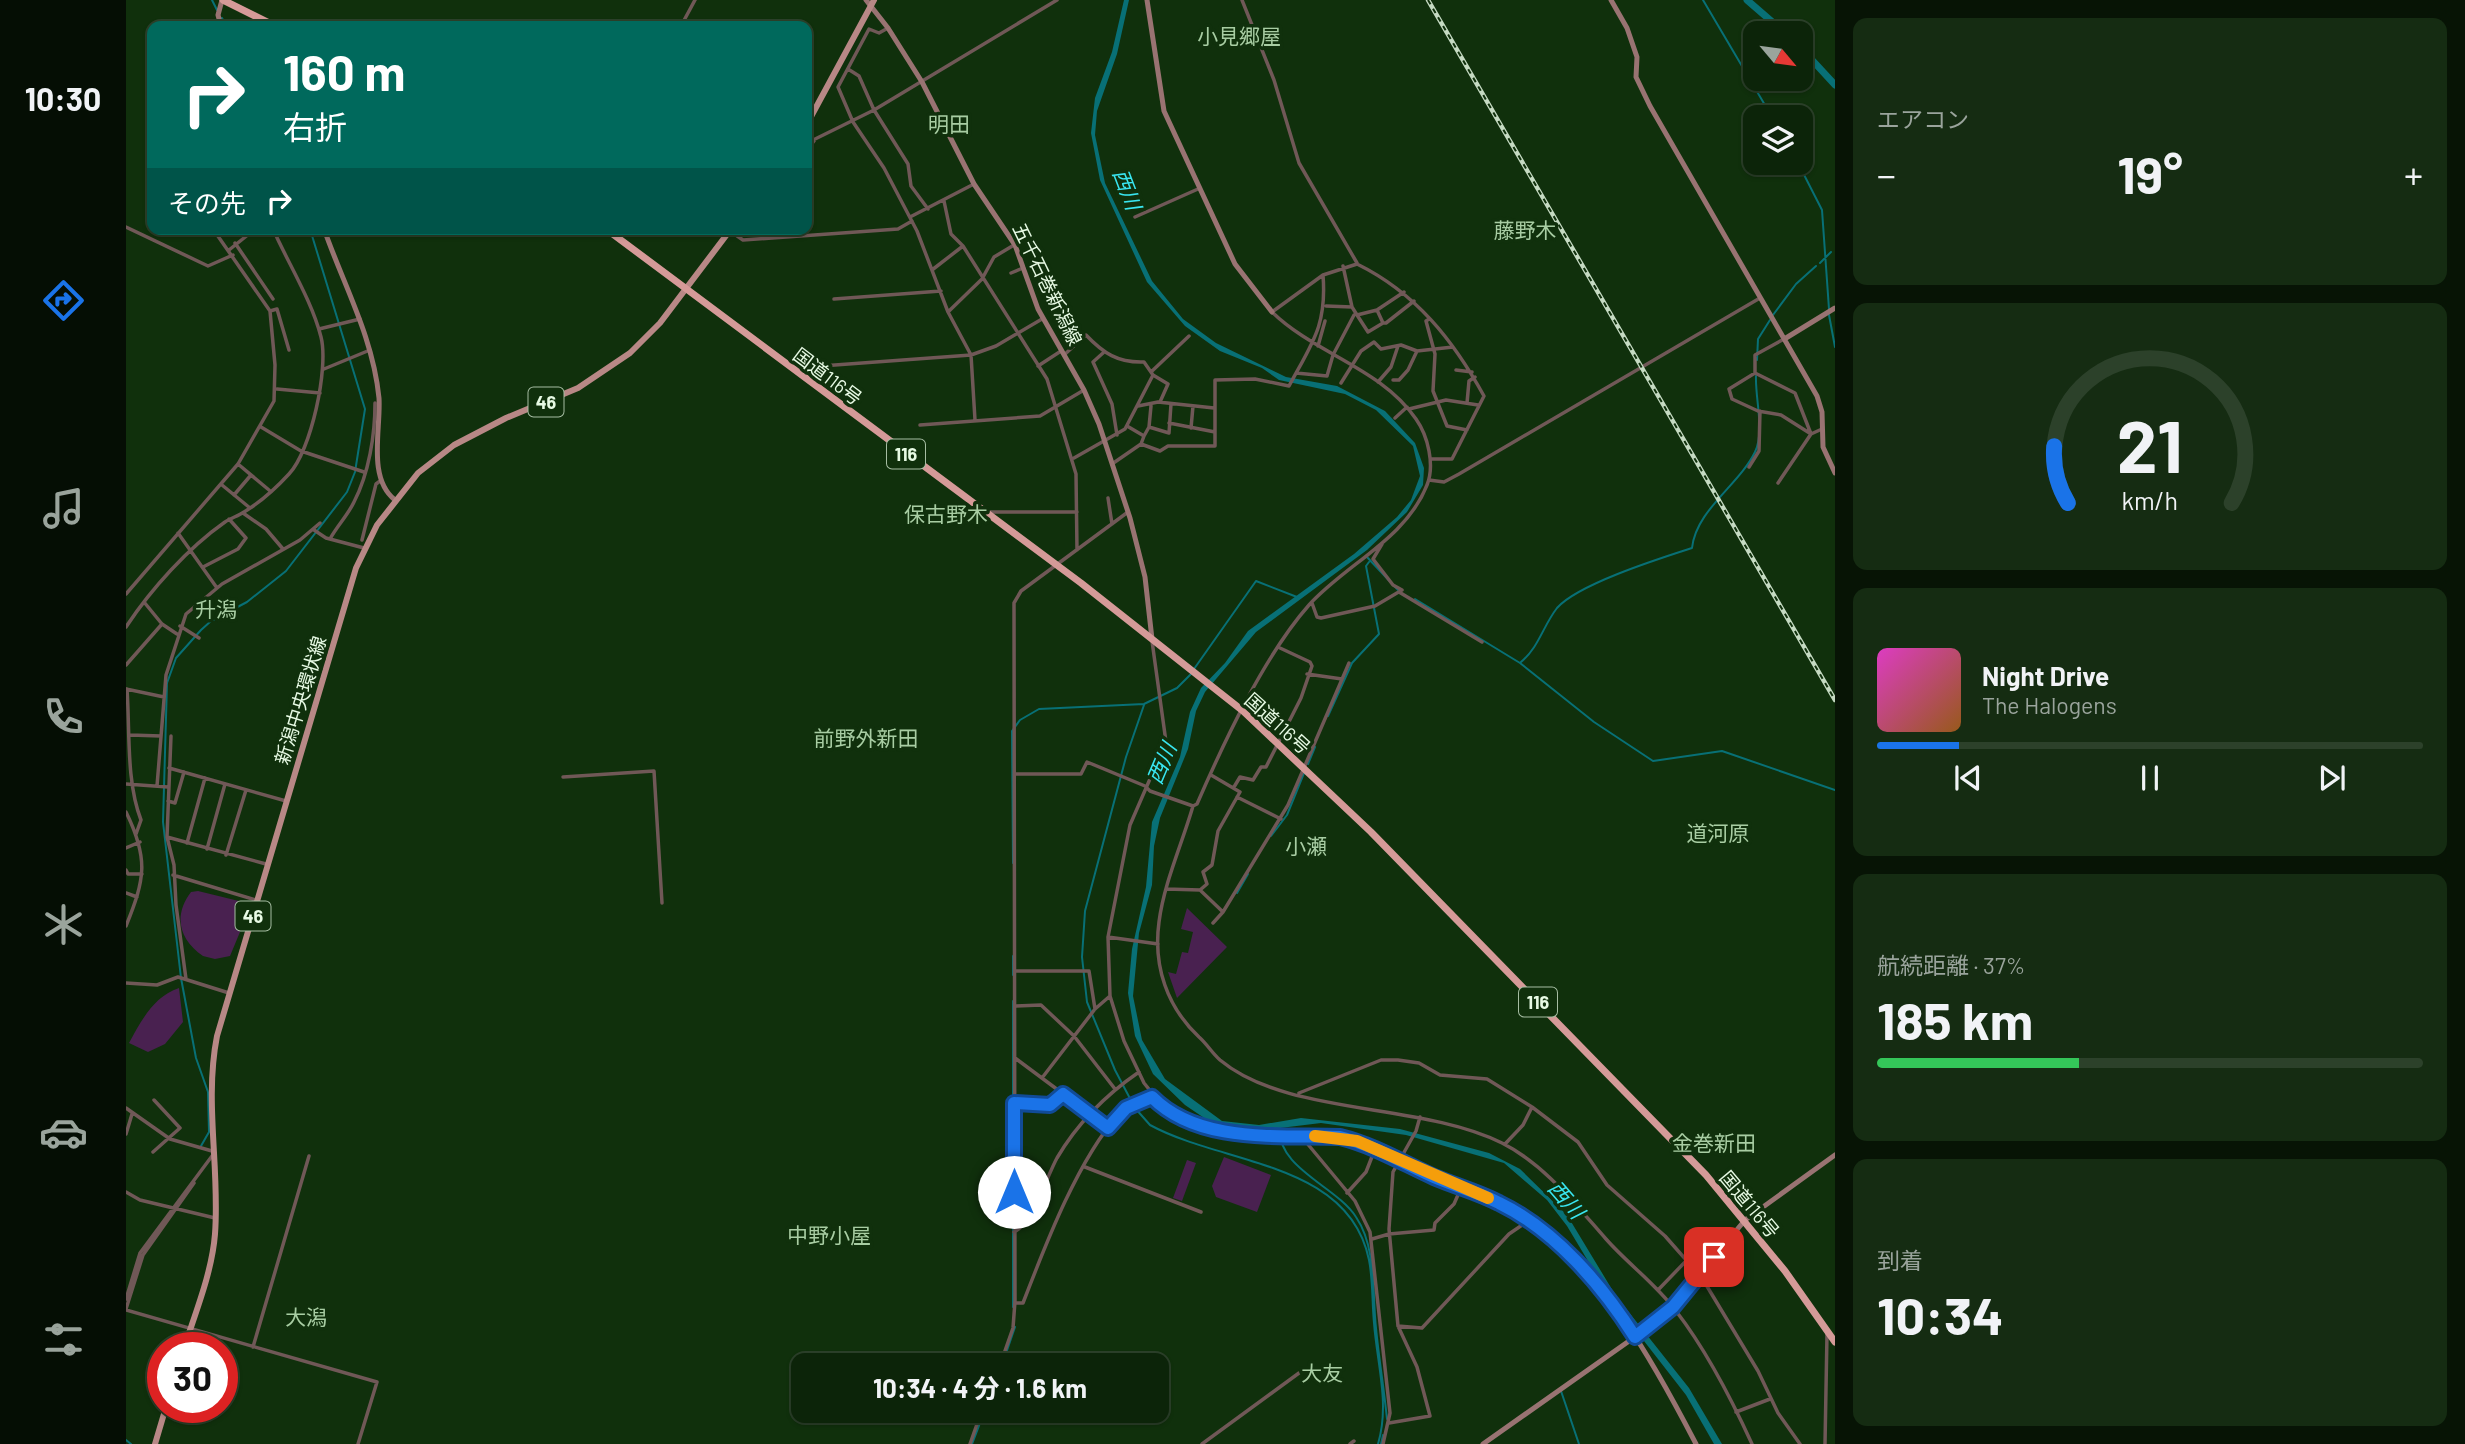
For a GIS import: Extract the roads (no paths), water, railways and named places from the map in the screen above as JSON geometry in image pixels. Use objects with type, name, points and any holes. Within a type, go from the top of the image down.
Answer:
[{"type":"highway","points":[[223,0],[265,21]]},
{"type":"highway","name":"国道116号","points":[[614,235],[1056,565],[1213,687],[1278,743],[1548,1012],[1706,1175],[1745,1220],[1835,1342]]},
{"type":"main road","points":[[812,114],[870,2]]},
{"type":"main road","name":"新潟中央環状線","points":[[189,1332],[212,1258],[215,1218],[212,1068],[229,993],[364,548],[395,500],[418,473],[454,445],[506,418],[578,388],[611,369],[653,331],[728,235]]},
{"type":"main road","points":[[155,1444],[161,1423]]},
{"type":"street","points":[[220,21],[218,15],[223,0]]},
{"type":"street","points":[[684,21],[695,0]]},
{"type":"street","points":[[812,140],[874,110],[1057,0]]},
{"type":"street","points":[[1147,0],[1164,111],[1235,264],[1272,312],[1316,345],[1378,382],[1408,408],[1423,430],[1431,459],[1429,480],[1411,512],[1382,543],[1312,603],[1279,648],[1242,711],[1193,806],[1166,889],[1158,944],[1167,993],[1182,1022],[1225,1064],[1271,1087],[1420,1117],[1478,1132],[1505,1144],[1539,1168],[1673,1307],[1736,1412],[1752,1444]]},
{"type":"street","points":[[1242,0],[1274,80],[1299,163],[1357,264],[1404,292],[1414,301],[1472,372],[1484,396],[1452,459],[1431,459]]},
{"type":"street","points":[[1611,0],[1627,28],[1637,57],[1636,77],[1650,106],[1760,298],[1786,338],[1819,402],[1823,447],[1835,472]]},
{"type":"street","name":"五千石巻新潟線","points":[[870,2],[922,82],[974,184],[1016,244],[1043,318],[1084,390],[1128,512],[1145,577],[1152,639]]},
{"type":"street","points":[[888,28],[879,33],[869,29],[838,88],[853,122],[884,169],[911,219],[942,291],[948,312],[971,355],[975,420]]},
{"type":"street","points":[[848,69],[859,76],[874,110],[901,152],[911,174],[911,186],[928,209]]},
{"type":"street","points":[[812,143],[815,139]]},
{"type":"street","points":[[736,235],[743,240],[898,229],[974,184]]},
{"type":"street","points":[[1135,218],[1198,189]]},
{"type":"street","points":[[944,201],[951,234],[963,246],[1016,334],[1047,379],[1054,409],[1062,420],[1074,458],[1077,550]]},
{"type":"street","points":[[126,227],[208,266],[233,255]]},
{"type":"street","points":[[126,594],[222,485],[261,427],[276,389],[270,311],[218,235]]},
{"type":"street","points":[[229,250],[246,235]]},
{"type":"street","points":[[126,627],[144,602],[192,552],[229,519],[250,508],[291,472],[301,451],[320,393],[324,369],[319,329],[277,235]]},
{"type":"street","points":[[326,235],[370,350],[378,395],[380,481],[395,500]]},
{"type":"street","points":[[235,243],[273,299]]},
{"type":"street","points":[[948,312],[982,279],[994,257],[1016,244]]},
{"type":"street","points":[[932,270],[963,246]]},
{"type":"street","points":[[1272,312],[1323,275],[1343,266],[1357,264]]},
{"type":"street","points":[[1343,266],[1352,307],[1381,349],[1407,346],[1417,351],[1433,351],[1453,347]]},
{"type":"street","points":[[1011,273],[1023,268]]},
{"type":"street","points":[[1316,345],[1326,306],[1323,275]]},
{"type":"street","points":[[834,299],[942,291]]},
{"type":"street","points":[[1295,374],[1326,376],[1333,355],[1356,315],[1377,310],[1404,292]]},
{"type":"street","points":[[1429,480],[1444,482],[1459,474],[1760,298]]},
{"type":"street","points":[[1368,332],[1414,301]]},
{"type":"street","points":[[1326,306],[1352,307]]},
{"type":"street","points":[[1755,373],[1755,355],[1835,308]]},
{"type":"street","points":[[270,311],[277,309],[289,350]]},
{"type":"street","points":[[1377,310],[1383,323]]},
{"type":"street","points":[[792,368],[971,355],[996,346],[1043,318]]},
{"type":"street","points":[[319,329],[360,319]]},
{"type":"street","points":[[1429,319],[1426,321],[1435,354],[1433,391],[1447,426],[1467,430]]},
{"type":"street","points":[[1140,444],[1160,451],[1168,446],[1215,446],[1215,380],[1290,383],[1316,345],[1325,321]]},
{"type":"street","points":[[1038,366],[1063,353],[1086,335],[1103,353],[1132,362],[1144,362],[1152,374],[1168,384],[1160,402]]},
{"type":"street","points":[[1074,458],[1117,435],[1127,426],[1152,374],[1189,336]]},
{"type":"street","points":[[1341,383],[1350,365],[1374,342]]},
{"type":"street","points":[[1378,382],[1391,367],[1398,346]]},
{"type":"street","points":[[324,369],[370,350]]},
{"type":"street","points":[[1393,380],[1399,380],[1408,370],[1417,351]]},
{"type":"street","points":[[1103,353],[1093,362],[1112,404],[1117,435]]},
{"type":"street","points":[[1456,370],[1472,372]]},
{"type":"street","points":[[1755,373],[1730,388],[1732,398],[1760,411],[1781,415],[1811,434]]},
{"type":"street","points":[[1755,373],[1795,393],[1811,434]]},
{"type":"street","points":[[1467,402],[1469,381],[1475,377]]},
{"type":"street","points":[[276,389],[320,393]]},
{"type":"street","points":[[920,425],[1040,416],[1084,390]]},
{"type":"street","points":[[1395,418],[1408,408],[1439,401],[1479,405]]},
{"type":"street","points":[[1138,406],[1160,402],[1214,408]]},
{"type":"street","points":[[330,539],[355,500],[365,472],[373,433],[375,403]]},
{"type":"street","points":[[1168,446],[1171,404]]},
{"type":"street","points":[[1111,464],[1140,444],[1149,428],[1151,405]]},
{"type":"street","points":[[1191,428],[1193,406]]},
{"type":"street","points":[[1749,467],[1759,451],[1760,411]]},
{"type":"street","points":[[1170,423],[1215,432]]},
{"type":"street","points":[[1127,426],[1144,436]]},
{"type":"street","points":[[261,427],[301,451],[365,472]]},
{"type":"street","points":[[1149,428],[1168,433]]},
{"type":"street","points":[[1777,483],[1811,434],[1822,429]]},
{"type":"street","points":[[367,461],[379,461]]},
{"type":"street","points":[[237,464],[269,490]]},
{"type":"street","points":[[234,495],[251,475]]},
{"type":"street","points":[[362,540],[376,484],[380,481]]},
{"type":"street","points":[[222,485],[250,508]]},
{"type":"street","points":[[1108,498],[1112,524]]},
{"type":"street","points":[[985,512],[1077,512]]},
{"type":"street","points":[[1004,1353],[1013,1328],[1015,1303],[1014,603],[1021,591],[1128,512]]},
{"type":"street","points":[[243,513],[266,529],[283,549]]},
{"type":"street","points":[[203,567],[231,553],[246,538],[229,519]]},
{"type":"street","points":[[157,786],[166,675],[177,634],[186,614],[217,588],[314,530],[320,523]]},
{"type":"street","points":[[314,530],[330,539],[364,548]]},
{"type":"street","points":[[178,533],[217,588]]},
{"type":"street","points":[[1312,603],[1317,617],[1321,618],[1375,606],[1402,590],[1392,585],[1373,559],[1382,543]]},
{"type":"street","points":[[1399,592],[1482,642]]},
{"type":"street","points":[[144,602],[162,624],[177,634]]},
{"type":"street","points":[[126,665],[162,624]]},
{"type":"street","points":[[180,625],[199,638]]},
{"type":"street","points":[[1152,639],[1167,737],[1148,790],[1130,825],[1108,937],[1110,996],[1124,1041],[1152,1097],[1172,1112],[1216,1130],[1340,1137],[1375,1149],[1498,1202],[1529,1221],[1583,1270],[1619,1312],[1636,1336],[1696,1444]]},
{"type":"street","points":[[1234,787],[1240,777],[1253,780],[1261,767],[1266,767],[1301,698],[1307,674],[1312,666],[1310,662],[1279,648]]},
{"type":"street","points":[[1213,923],[1223,912],[1281,819],[1349,663]]},
{"type":"street","points":[[1307,674],[1342,679]]},
{"type":"street","points":[[136,834],[141,820],[135,806],[126,689],[164,697]]},
{"type":"street","points":[[130,735],[161,736]]},
{"type":"street","points":[[171,736],[167,837],[186,979]]},
{"type":"street","points":[[1014,774],[1081,774],[1087,762],[1148,790],[1193,806]]},
{"type":"street","points":[[169,768],[286,801]]},
{"type":"street","points":[[563,777],[654,771],[662,903]]},
{"type":"street","points":[[168,801],[175,803],[184,772]]},
{"type":"street","points":[[1200,890],[1207,884],[1203,872],[1214,862],[1218,831],[1240,792],[1211,775]]},
{"type":"street","points":[[187,843],[205,778]]},
{"type":"street","points":[[126,784],[168,787]]},
{"type":"street","points":[[207,849],[225,784]]},
{"type":"street","points":[[226,855],[246,790]]},
{"type":"street","points":[[1237,797],[1281,819]]},
{"type":"street","points":[[126,812],[140,842],[143,874],[126,926]]},
{"type":"street","points":[[167,837],[226,855],[269,864]]},
{"type":"street","points":[[126,848],[140,842]]},
{"type":"street","points":[[127,874],[143,874]]},
{"type":"street","points":[[173,875],[258,900]]},
{"type":"street","points":[[1166,889],[1200,890],[1223,912]]},
{"type":"street","points":[[126,893],[137,897]]},
{"type":"street","points":[[1108,937],[1158,944]]},
{"type":"street","points":[[1015,971],[1089,971],[1096,1009]]},
{"type":"street","points":[[126,983],[157,985],[173,978],[186,979],[229,993]]},
{"type":"street","points":[[1042,1078],[1096,1009],[1110,996]]},
{"type":"street","points":[[1016,1006],[1041,1005],[1074,1036],[1115,1089]]},
{"type":"street","points":[[1014,1057],[1108,1128]]},
{"type":"street","points":[[1297,1094],[1381,1060],[1398,1059],[1414,1061],[1440,1075],[1487,1079],[1532,1107],[1578,1142],[1607,1185],[1664,1236],[1699,1276],[1747,1350],[1777,1413],[1800,1444]]},
{"type":"street","points":[[1014,1232],[1026,1220],[1058,1157],[1115,1089],[1139,1072]]},
{"type":"street","points":[[1014,1103],[1050,1105],[1063,1094]]},
{"type":"street","points":[[1015,1303],[1023,1303],[1045,1247],[1108,1128],[1126,1108],[1152,1097]]},
{"type":"street","points":[[153,1152],[180,1128],[155,1100]]},
{"type":"street","points":[[1505,1144],[1523,1125],[1532,1107]]},
{"type":"street","points":[[126,1108],[170,1139],[212,1154],[194,1183],[140,1253],[126,1299]]},
{"type":"street","points":[[126,1134],[132,1114]]},
{"type":"street","points":[[1389,1423],[1430,1416],[1417,1367],[1398,1326],[1389,1234],[1392,1177],[1420,1117]]},
{"type":"street","points":[[1301,1136],[1355,1201],[1372,1239],[1389,1423],[1383,1444]]},
{"type":"street","points":[[1347,1193],[1366,1172],[1375,1149]]},
{"type":"street","points":[[1483,1444],[1653,1325],[1673,1307],[1745,1220],[1835,1155]]},
{"type":"street","points":[[253,1347],[309,1156]]},
{"type":"street","points":[[1085,1167],[1200,1212]]},
{"type":"street","points":[[1372,1239],[1389,1234],[1434,1230],[1435,1223],[1454,1204],[1461,1188]]},
{"type":"street","points":[[126,1192],[140,1199],[215,1218]]},
{"type":"street","points":[[174,1208],[143,1255],[126,1310],[377,1382],[358,1444]]},
{"type":"street","points":[[1398,1326],[1422,1328],[1509,1234],[1529,1221]]},
{"type":"street","points":[[1658,1290],[1686,1261]]},
{"type":"street","points":[[1825,1444],[1827,1329]]},
{"type":"street","points":[[1202,1444],[1299,1373]]},
{"type":"street","points":[[1736,1412],[1771,1398]]},
{"type":"street","points":[[970,1444],[977,1423]]},
{"type":"water","points":[[1124,0],[1129,0],[1117,54],[1097,111],[1095,135],[1105,183],[1152,281],[1183,319],[1216,343],[1286,377],[1337,386],[1385,411],[1415,443],[1424,468],[1423,485],[1407,512],[1367,550],[1256,632],[1205,692],[1196,711],[1188,749],[1160,818],[1154,846],[1152,885],[1139,933],[1133,996],[1142,1040],[1165,1079],[1222,1121],[1259,1125],[1301,1118],[1400,1129],[1489,1153],[1520,1169],[1567,1215],[1616,1296],[1689,1388],[1722,1444],[1714,1444],[1686,1395],[1609,1296],[1567,1226],[1547,1200],[1504,1163],[1406,1135],[1321,1123],[1248,1132],[1216,1126],[1185,1105],[1153,1074],[1135,1036],[1128,993],[1132,949],[1146,887],[1152,822],[1180,757],[1190,712],[1201,688],[1225,663],[1248,631],[1354,554],[1397,517],[1411,500],[1420,476],[1413,446],[1376,410],[1345,394],[1279,380],[1262,368],[1220,351],[1185,326],[1147,282],[1100,180],[1091,133],[1095,98],[1112,52]]},
{"type":"waterway","points":[[212,0],[217,10]]},
{"type":"waterway","points":[[1703,0],[1765,105]]},
{"type":"waterway","points":[[1747,0],[1771,21]]},
{"type":"waterway","points":[[1813,61],[1835,85]]},
{"type":"waterway","points":[[1804,175],[1822,210],[1829,309]]},
{"type":"waterway","points":[[201,1146],[209,1132],[208,1092],[196,1058],[181,978],[163,822],[167,683],[176,658],[201,630],[211,621],[247,602],[286,571],[347,492],[355,472],[365,409],[312,235]]},
{"type":"waterway","points":[[1820,263],[1831,252]]},
{"type":"waterway","points":[[1773,315],[1796,284],[1816,266]]},
{"type":"waterway","points":[[1829,315],[1835,347]]},
{"type":"waterway","points":[[1757,360],[1758,339],[1770,320]]},
{"type":"waterway","points":[[1521,662],[1532,650],[1557,608],[1568,599],[1601,581],[1692,548],[1701,522],[1748,464],[1758,444],[1756,376]]},
{"type":"waterway","points":[[1366,556],[1398,590]]},
{"type":"waterway","points":[[1328,716],[1352,663],[1379,634],[1366,566],[1369,562]]},
{"type":"waterway","points":[[1194,669],[1256,581],[1297,597]]},
{"type":"waterway","points":[[1415,599],[1520,663],[1594,722],[1653,761],[1722,751],[1835,790]]},
{"type":"waterway","points":[[1013,863],[1012,731],[1020,720],[1039,709],[1144,704],[1177,688],[1191,674]]},
{"type":"waterway","points":[[1144,705],[1126,757],[1085,911],[1082,957],[1087,1002],[1115,1070],[1135,1108],[1150,1125],[1180,1138],[1279,1170],[1310,1184],[1337,1203],[1357,1227],[1369,1260],[1382,1384],[1383,1414],[1378,1444]]},
{"type":"waterway","points":[[1308,764],[1315,747]]},
{"type":"waterway","points":[[1271,836],[1287,815],[1304,773]]},
{"type":"waterway","points":[[1237,893],[1248,874]]},
{"type":"waterway","points":[[1013,956],[1013,975]]},
{"type":"waterway","points":[[1013,1001],[1013,1307]]},
{"type":"waterway","points":[[1280,1127],[1281,1141],[1287,1154],[1309,1176],[1347,1206],[1363,1229],[1371,1257],[1387,1419]]},
{"type":"waterway","points":[[1006,1353],[1015,1327]]},
{"type":"waterway","points":[[1561,1391],[1579,1444]]},
{"type":"waterway","points":[[972,1444],[980,1423]]},
{"type":"waterway","points":[[1381,1444],[1383,1435]]},
{"type":"waterway","points":[[126,1440],[131,1444]]},
{"type":"railway","points":[[1428,0],[1835,700]]},
{"type":"district","name":"小見郷屋","points":[[1239,35]]},
{"type":"district","name":"明田","points":[[949,123]]},
{"type":"district","name":"藤野木","points":[[1525,229]]},
{"type":"district","name":"保古野木","points":[[946,513]]},
{"type":"district","name":"升潟","points":[[216,608]]},
{"type":"district","name":"前野外新田","points":[[866,737]]},
{"type":"district","name":"道河原","points":[[1718,832]]},
{"type":"district","name":"小瀬","points":[[1306,845]]},
{"type":"district","name":"金巻新田","points":[[1714,1142]]},
{"type":"district","name":"中野小屋","points":[[829,1234]]},
{"type":"district","name":"大潟","points":[[306,1316]]},
{"type":"district","name":"大友","points":[[1322,1372]]},
{"type":"water label","name":"西川","points":[[1128,189]]},
{"type":"water label","name":"西川","points":[[1161,763]]},
{"type":"water label","name":"西川","points":[[1567,1199]]}]
